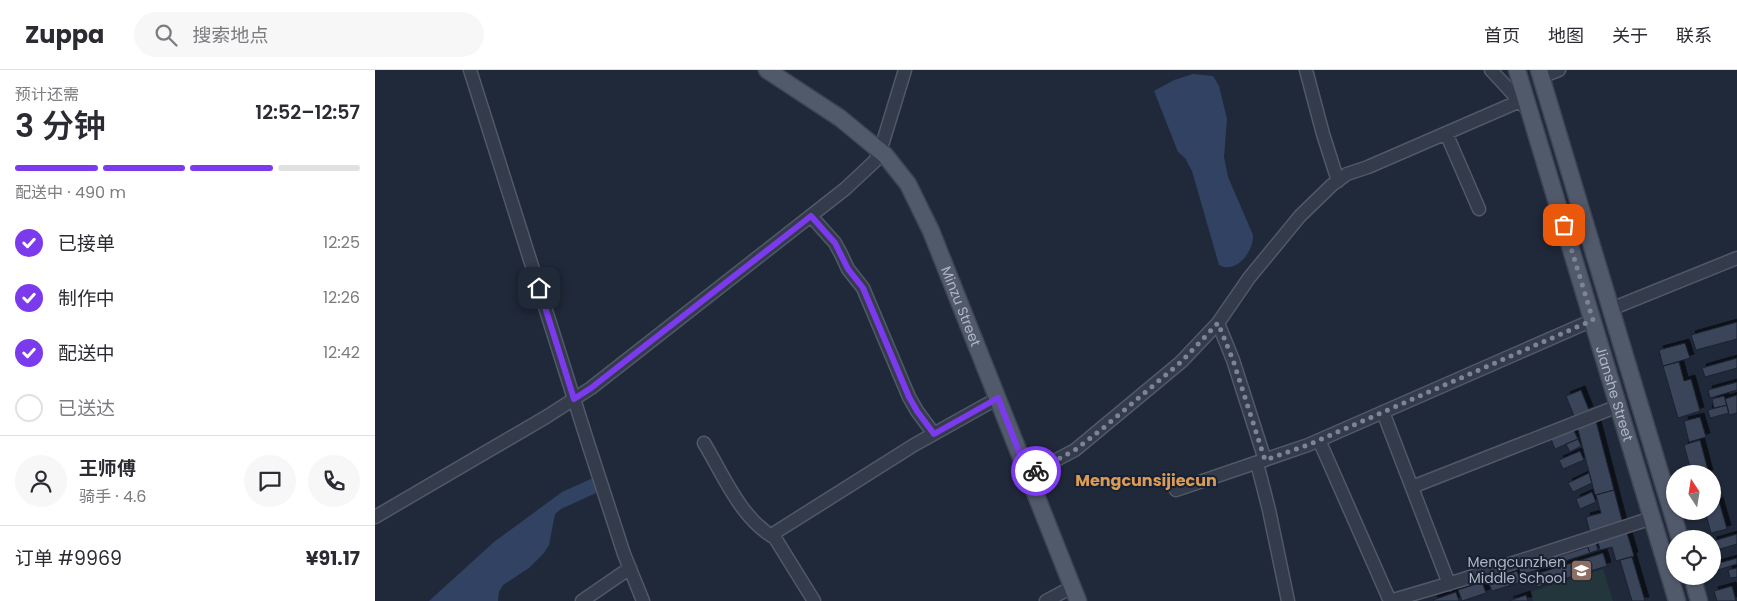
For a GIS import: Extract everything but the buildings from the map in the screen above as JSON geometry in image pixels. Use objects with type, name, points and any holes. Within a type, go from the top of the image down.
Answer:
[{"type":"main road","name":"Minzu Street","points":[[767,70],[840,118],[879,150],[908,184],[931,230],[1075,594]]},
{"type":"main road","name":"Jianshe Street","points":[[1517,70],[1525,107],[1593,320],[1677,601]]},
{"type":"main road","name":"Jianshe Street","points":[[1540,73],[1677,530]]},
{"type":"main road","points":[[1695,585],[1699,601]]},
{"type":"street","points":[[470,70],[574,399],[630,568],[643,601]]},
{"type":"street","points":[[375,516],[546,417],[591,388],[845,189],[875,161],[905,70]]},
{"type":"street","points":[[1306,70],[1337,181]]},
{"type":"street","points":[[1028,475],[1075,450],[1181,362],[1218,323],[1249,278],[1300,216],[1337,181],[1347,174],[1446,133],[1525,107],[1491,70]]},
{"type":"street","points":[[1540,73],[1559,70]]},
{"type":"street","points":[[1446,133],[1479,209]]},
{"type":"street","points":[[811,216],[835,243],[848,269],[863,288],[909,397],[934,434]]},
{"type":"street","points":[[1611,309],[1737,258]]},
{"type":"street","points":[[1176,490],[1319,440],[1593,320]]},
{"type":"street","points":[[1218,323],[1233,360],[1261,461],[1269,510],[1289,601]]},
{"type":"street","points":[[775,538],[776,532],[934,434],[998,398]]},
{"type":"street","points":[[1412,487],[1618,406]]},
{"type":"street","points":[[1383,412],[1449,584]]},
{"type":"street","points":[[1319,440],[1393,601],[1428,596],[1449,584],[1652,518]]},
{"type":"street","points":[[705,443],[735,494],[753,520],[763,531],[775,538],[814,601]]},
{"type":"street","points":[[582,601],[630,568]]},
{"type":"street","points":[[1046,601],[1075,594]]},
{"type":"green space","points":[[1603,569],[1613,601],[1533,601],[1530,592]]},
{"type":"water","points":[[1193,74],[1213,76],[1219,86],[1227,119],[1224,157],[1228,177],[1253,235],[1253,241],[1247,254],[1243,260],[1232,267],[1219,265],[1192,171],[1185,158],[1178,152],[1154,91],[1174,80]]},
{"type":"water","points":[[593,478],[596,493],[561,509],[555,514],[549,545],[544,553],[529,568],[503,585],[499,592],[498,601],[429,601],[494,542],[562,492]]},
{"type":"way so far","points":[[1036,471],[1075,450],[1102,429],[1181,362],[1218,323],[1233,360],[1265,460],[1308,445],[1593,320],[1564,225]]},
{"type":"place","name":"Mengcunzhen Middle School","points":[[1582,570]]},
{"type":"district","name":"Mengcunsijiecun","points":[[1146,480]]},
{"type":"route","points":[[539,288],[574,399],[591,388],[811,216],[835,243],[848,269],[863,288],[909,397],[934,434],[998,398],[1028,475],[1036,471]]}]
